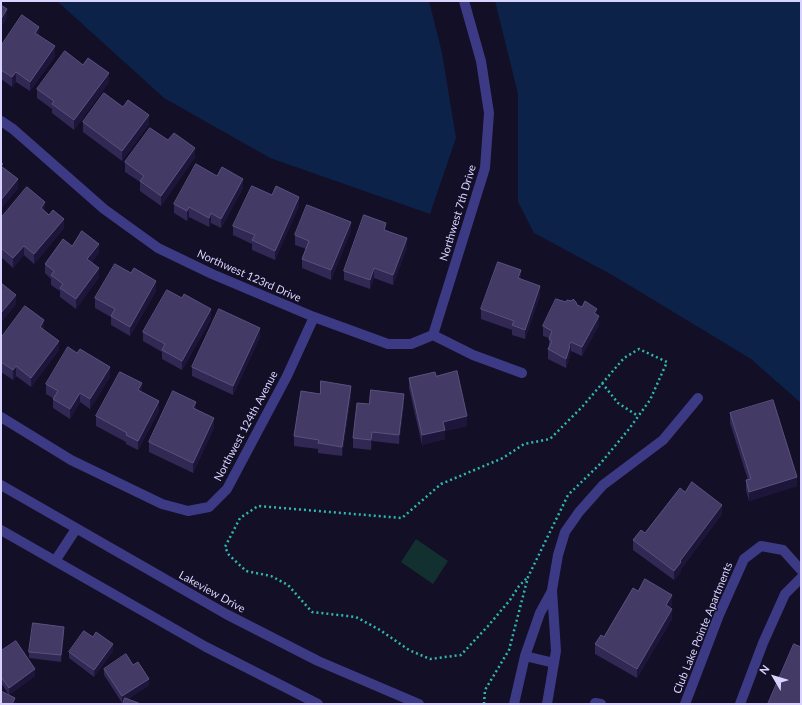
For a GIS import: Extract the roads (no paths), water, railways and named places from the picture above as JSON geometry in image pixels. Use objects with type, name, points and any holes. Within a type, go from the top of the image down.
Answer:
[{"type":"street","name":"Northwest 7th Drive","points":[[433,335],[485,168],[489,113],[481,61],[464,1]]},
{"type":"street","name":"Northwest 123rd Drive","points":[[1,121],[18,133],[104,209],[158,248],[212,274],[314,317],[388,344],[411,344],[433,335]]},
{"type":"street","name":"Northwest 124th Avenue","points":[[1,417],[71,460],[162,504],[188,511],[209,507],[227,489],[287,376],[314,317]]},
{"type":"street","points":[[433,335],[473,355],[522,372]]},
{"type":"street","points":[[547,704],[556,651],[552,590],[558,555],[565,532],[579,512],[603,485],[663,440],[698,398]]},
{"type":"street","name":"Lakeview Drive","points":[[1,485],[226,614],[318,661],[419,704]]},
{"type":"street","points":[[55,561],[76,528]]},
{"type":"street","points":[[1,530],[206,648],[318,704]]},
{"type":"street","name":"Club Lake Pointe Apartments","points":[[685,704],[719,615],[744,559],[760,546],[783,550],[801,570]]},
{"type":"street","points":[[740,704],[763,643],[785,594],[801,578]]},
{"type":"street","points":[[514,704],[525,656],[540,613],[552,590]]},
{"type":"street","points":[[525,656],[554,663]]},
{"type":"water","points":[[57,1],[429,1],[442,53],[456,138],[430,214],[270,158],[164,98]]},
{"type":"water","points":[[495,1],[801,1],[801,403],[751,359],[614,276],[534,233],[518,202],[518,94]]}]
